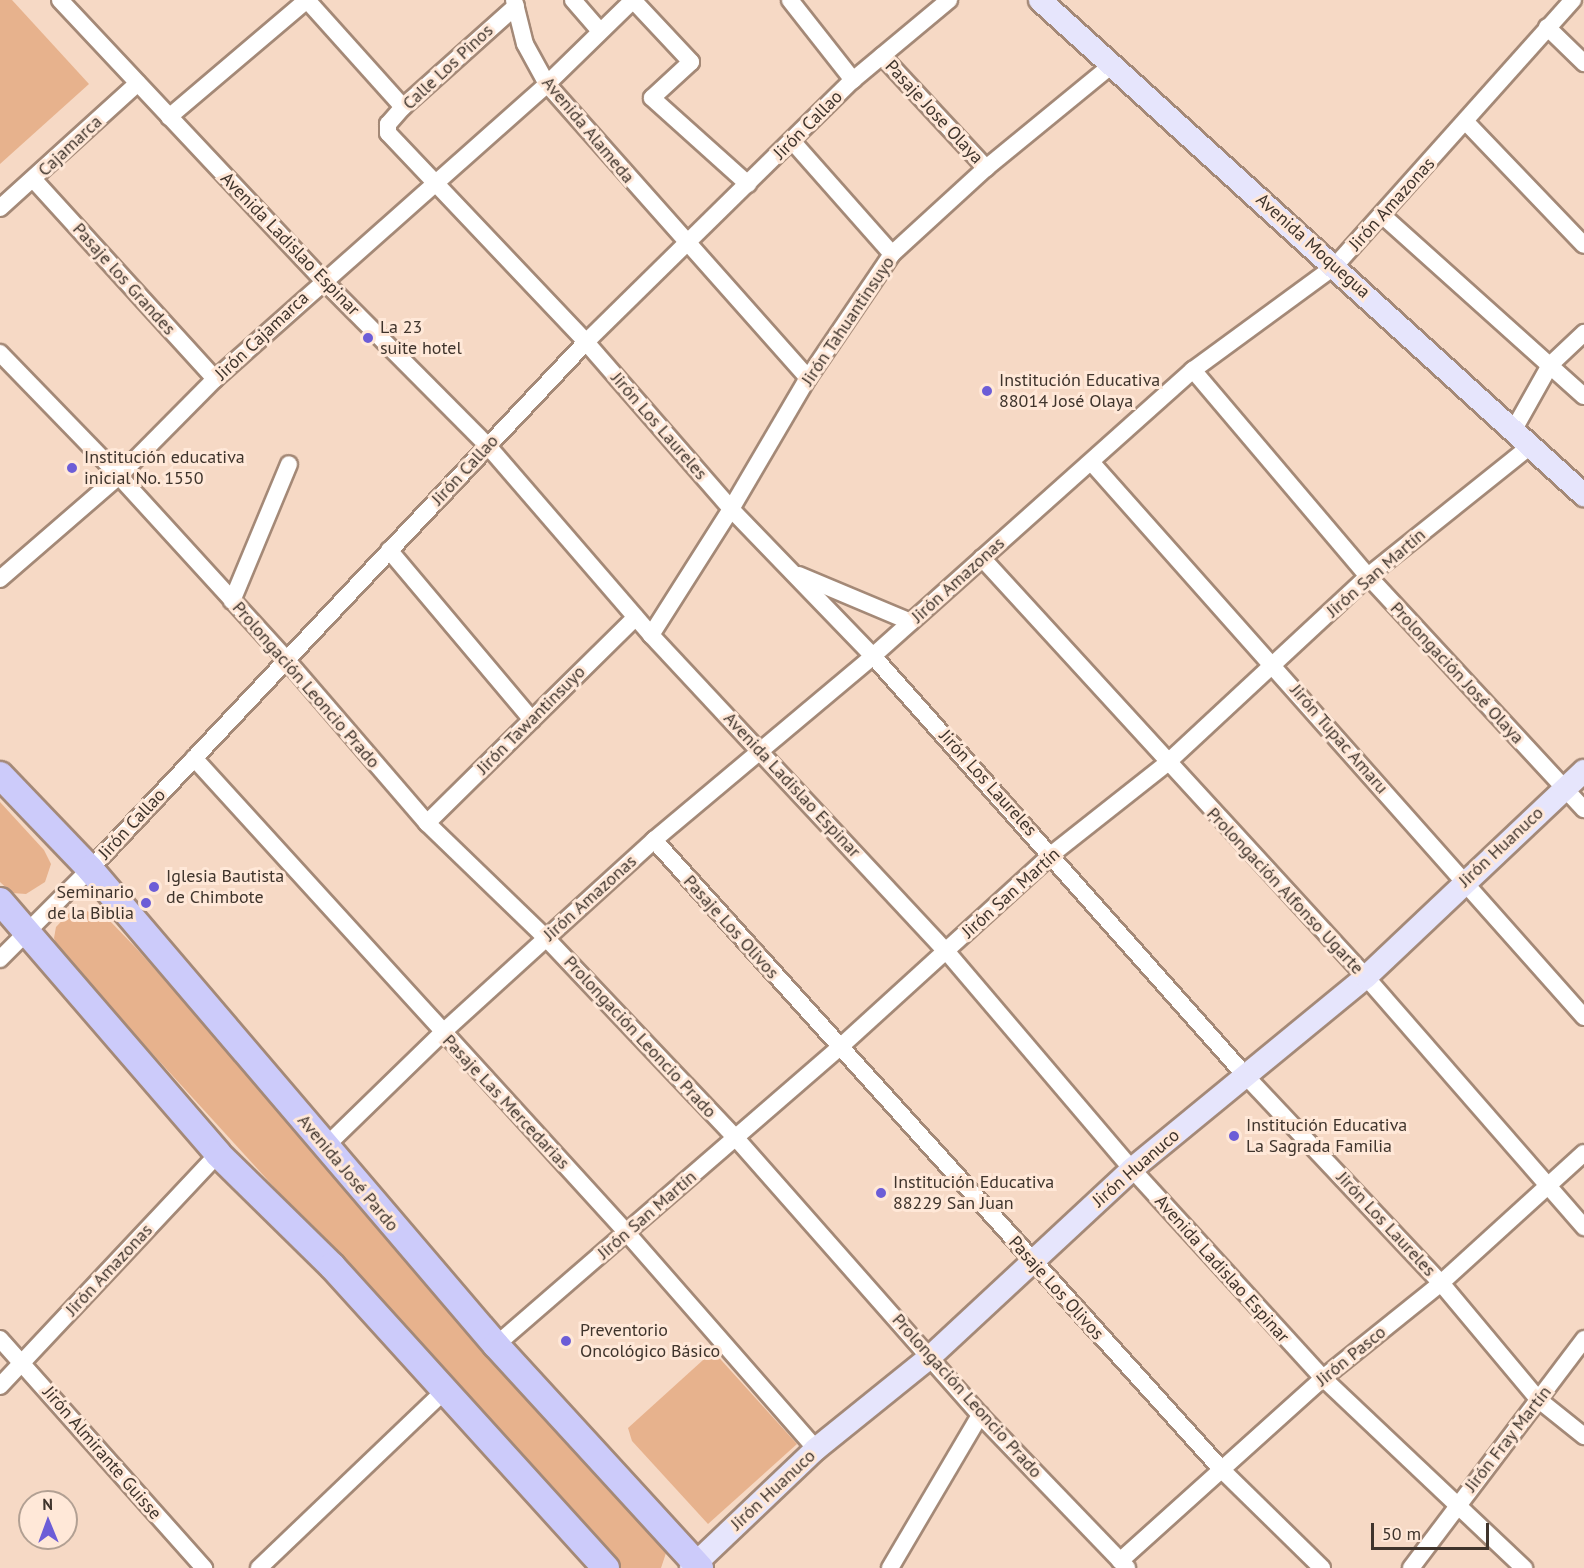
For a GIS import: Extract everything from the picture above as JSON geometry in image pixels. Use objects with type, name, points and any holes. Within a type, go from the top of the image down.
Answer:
[{"type":"main road","name":"Avenida Moquegua","points":[[1040,0],[1584,495]]},
{"type":"main road","name":"Jirón Huanuco","points":[[696,1567],[816,1449],[930,1357],[1132,1169],[1244,1074],[1366,977],[1464,881],[1584,771]]},
{"type":"main road","name":"Avenida José Pardo","points":[[0,775],[90,868],[496,1345],[696,1567]]},
{"type":"main road","points":[[0,901],[29,931],[218,1154],[332,1266],[606,1568]]},
{"type":"street","points":[[170,117],[307,0],[403,107]]},
{"type":"street","points":[[573,0],[598,30]]},
{"type":"street","points":[[633,0],[691,62],[652,98],[747,184]]},
{"type":"street","name":"Jirón Cajamarca","points":[[0,579],[119,476],[215,379],[323,280],[547,84],[598,30],[633,0]]},
{"type":"street","points":[[790,0],[853,80]]},
{"type":"street","name":"Jirón Callao","points":[[0,959],[90,868],[285,658],[586,342],[793,142],[853,80],[950,0]]},
{"type":"street","name":"Jirón Amazonas","points":[[326,1146],[442,1033],[654,840],[873,656],[1092,463],[1193,370],[1335,266],[1573,0]]},
{"type":"street","name":"Avenida Ladislao Espinar","points":[[62,1],[323,280],[488,446],[651,635],[946,952],[1132,1169],[1323,1378],[1456,1507],[1524,1568]]},
{"type":"street","name":"Calle Los Pinos","points":[[388,133],[388,124],[403,107],[515,3]]},
{"type":"street","name":"Avenida Alameda","points":[[515,3],[525,44],[547,84],[687,245],[808,378]]},
{"type":"street","points":[[1547,27],[1584,63]]},
{"type":"street","name":"Pasaje Jose Olaya","points":[[882,56],[986,168]]},
{"type":"street","name":"Jirón Tahuantinsuyo","points":[[651,635],[731,509],[808,378],[892,254],[986,168],[1113,64]]},
{"type":"street","name":"Cajamarca","points":[[0,208],[34,180],[138,83]]},
{"type":"street","points":[[1466,122],[1584,245]]},
{"type":"street","name":"Jirón Los Laureles","points":[[388,133],[586,342],[731,509],[873,656],[1052,854],[1244,1074],[1441,1283],[1539,1400],[1584,1436]]},
{"type":"street","points":[[793,142],[892,254]]},
{"type":"street","name":"Pasaje los Grandes","points":[[34,180],[215,379]]},
{"type":"street","points":[[1382,215],[1584,396]]},
{"type":"street","points":[[1513,431],[1550,365],[1584,333]]},
{"type":"street","name":"Prolongación Leoncio Prado","points":[[0,353],[119,476],[285,658],[427,823],[546,938],[735,1137],[980,1415],[1124,1564]]},
{"type":"street","name":"Prolongación José Olaya","points":[[1193,370],[1368,576],[1584,809]]},
{"type":"street","name":"Jirón San Martín","points":[[496,1345],[839,1048],[1052,854],[1166,764],[1368,576],[1530,446]]},
{"type":"street","name":"Jirón Tupac Amaru","points":[[1092,463],[1584,1017]]},
{"type":"street","points":[[232,601],[289,464]]},
{"type":"street","points":[[389,550],[532,720]]},
{"type":"street","name":"Prolongación Alfonso Ugarte","points":[[982,558],[1166,764],[1366,977],[1584,1227]]},
{"type":"street","points":[[792,572],[911,622]]},
{"type":"street","name":"Jirón Tawantinsuyo","points":[[427,823],[636,617]]},
{"type":"street","name":"Pasaje Las Mercedarias","points":[[194,758],[442,1033],[627,1233],[816,1449]]},
{"type":"street","name":"Pasaje Los Olivos","points":[[654,840],[839,1048],[1222,1470],[1322,1568]]},
{"type":"street","name":"Jirón Amazonas","points":[[0,1386],[218,1154]]},
{"type":"street","name":"Jirón Pasco","points":[[1124,1564],[1323,1378],[1441,1283],[1584,1154]]},
{"type":"street","name":"Jirón Almirante Guisse","points":[[0,1339],[204,1568]]},
{"type":"street","name":"Jirón Fray Martín","points":[[1412,1568],[1584,1339]]},
{"type":"street","points":[[259,1568],[444,1391]]},
{"type":"street","points":[[893,1567],[980,1415]]},
{"type":"shaded area","points":[[0,0],[12,0],[89,84],[0,164]]},
{"type":"shaded area","points":[[0,802],[44,850],[51,864],[45,882],[26,894],[12,893],[0,882]]},
{"type":"shaded area","points":[[82,909],[109,920],[136,948],[668,1547],[661,1568],[621,1568],[59,951],[54,938],[56,927],[70,912]]},
{"type":"shaded area","points":[[713,1351],[797,1444],[708,1524],[632,1441],[628,1428]]},
{"type":"place","name":"La 23 suite hotel","points":[[368,338]]},
{"type":"place","name":"Institución Educativa 88014 José Olaya","points":[[987,391]]},
{"type":"place","name":"Institución educativa inicial No. 1550","points":[[72,468]]},
{"type":"place","name":"Iglesia Bautista de Chimbote","points":[[154,887]]},
{"type":"place","name":"Seminario de la Biblia","points":[[146,903]]},
{"type":"place","name":"Institución Educativa La Sagrada Familia","points":[[1234,1136]]},
{"type":"place","name":"Institución Educativa 88229 San Juan","points":[[881,1193]]},
{"type":"place","name":"Preventorio Oncológico Básico","points":[[566,1341]]}]
